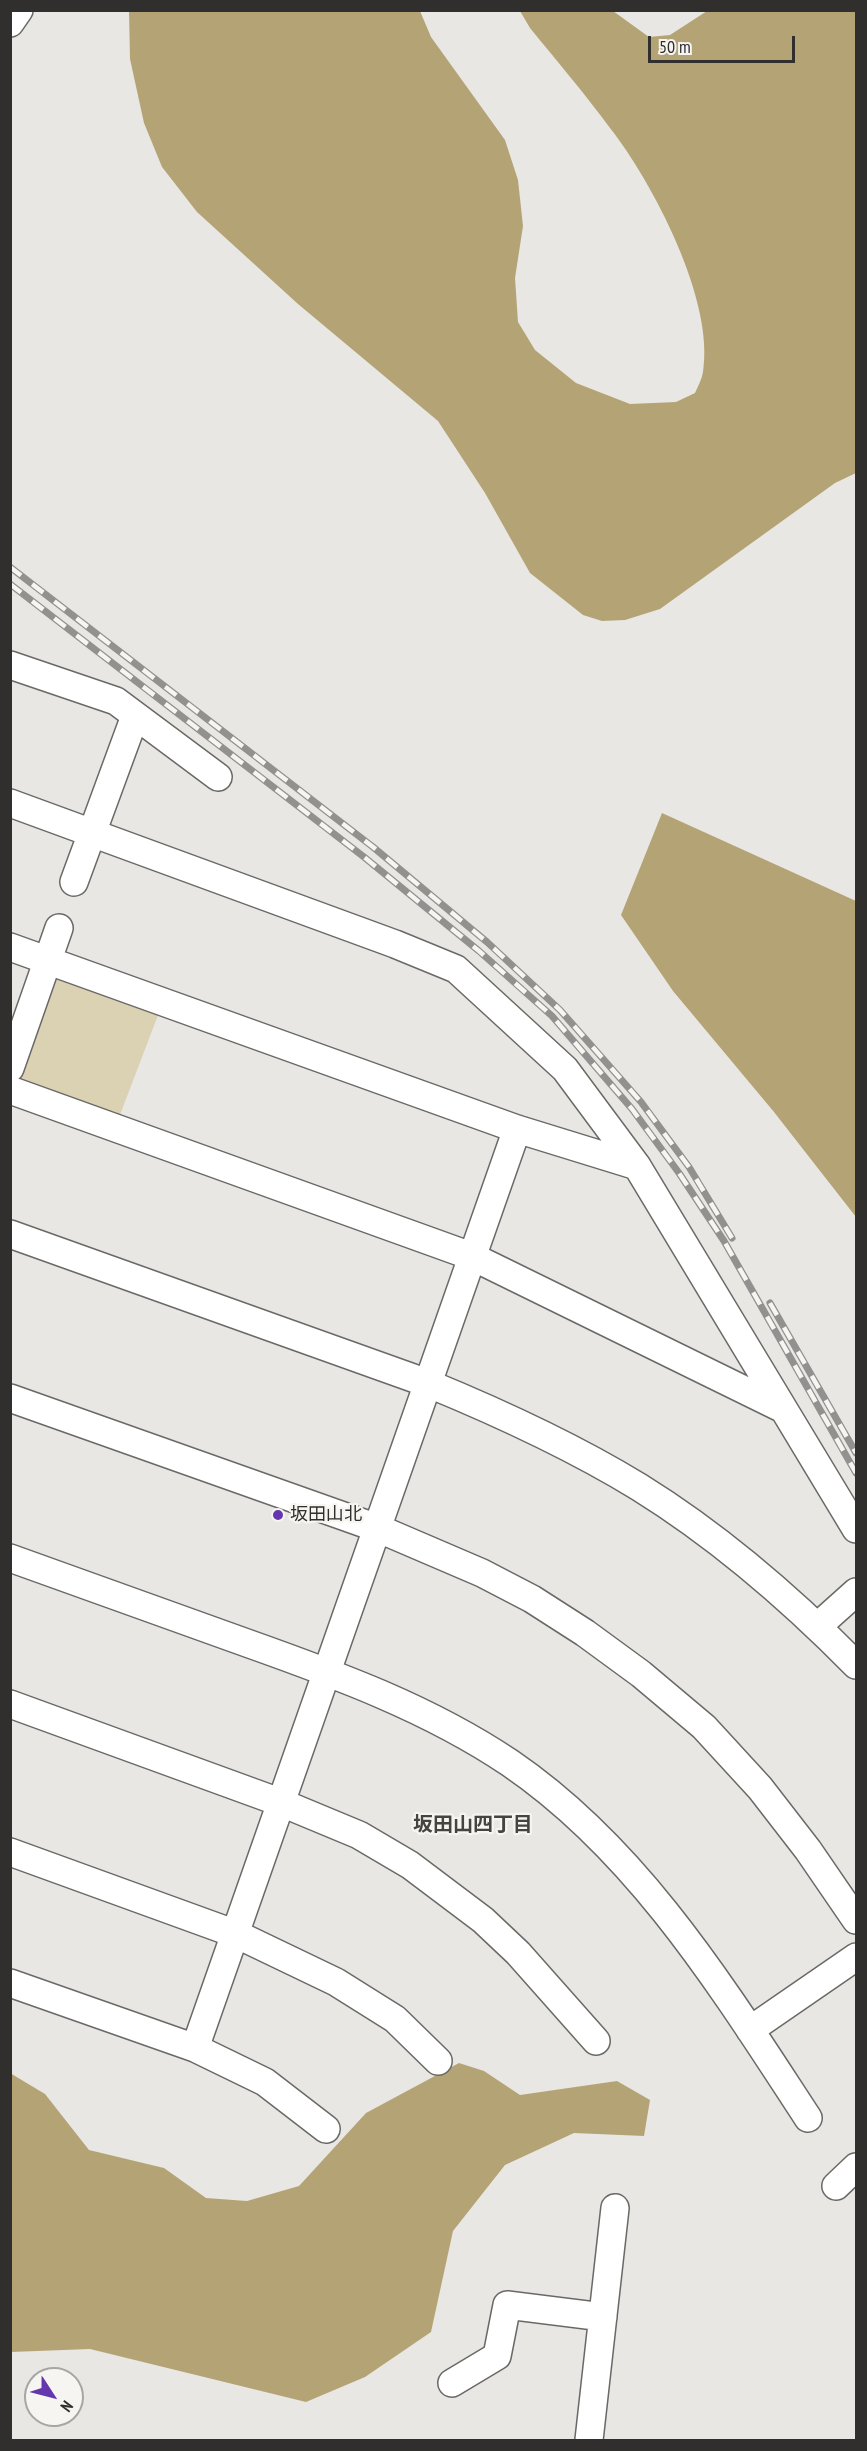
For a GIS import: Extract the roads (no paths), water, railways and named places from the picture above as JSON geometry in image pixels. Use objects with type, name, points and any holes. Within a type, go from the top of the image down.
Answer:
[{"type":"street","points":[[10,23],[19,10]]},
{"type":"street","points":[[10,664],[116,701],[218,777]]},
{"type":"street","points":[[74,882],[135,716]]},
{"type":"street","points":[[10,803],[395,944],[456,969],[565,1069],[637,1166],[856,1530]]},
{"type":"street","points":[[10,1068],[59,928]]},
{"type":"street","points":[[10,947],[517,1129],[637,1166]]},
{"type":"street","points":[[10,1090],[471,1256],[783,1409]]},
{"type":"street","points":[[195,2048],[517,1129]]},
{"type":"street","points":[[10,1234],[427,1383],[492,1409],[639,1487],[724,1546],[818,1626],[856,1665]]},
{"type":"street","points":[[10,1398],[377,1528],[482,1573],[532,1599],[585,1633],[641,1674],[704,1727],[760,1788],[808,1850],[856,1920]]},
{"type":"street","points":[[10,1558],[326,1671],[400,1701],[458,1731],[512,1764],[566,1808],[619,1858],[667,1916],[750,2030],[808,2118]]},
{"type":"street","points":[[818,1626],[856,1592]]},
{"type":"street","points":[[10,1704],[282,1803],[359,1835],[410,1865],[483,1920],[518,1953],[596,2041]]},
{"type":"street","points":[[10,1852],[236,1934],[336,1982],[395,2019],[438,2061]]},
{"type":"street","points":[[750,2030],[856,1957]]},
{"type":"street","points":[[10,1983],[195,2048],[266,2082],[326,2129]]},
{"type":"street","points":[[836,2186],[856,2167]]},
{"type":"street","points":[[589,2440],[615,2208]]},
{"type":"street","points":[[452,2383],[497,2356],[507,2305],[603,2317]]},
{"type":"railway","points":[[10,567],[373,847],[487,942],[560,1010],[641,1102],[689,1167],[732,1238]]},
{"type":"railway","points":[[10,584],[364,857],[479,951],[552,1016],[632,1109],[679,1173],[724,1241],[856,1473]]},
{"type":"railway","points":[[770,1303],[856,1453]]},
{"type":"place","name":"坂田山北","points":[[278,1515]]},
{"type":"district","name":"坂田山四丁目","points":[[473,1825]]}]
